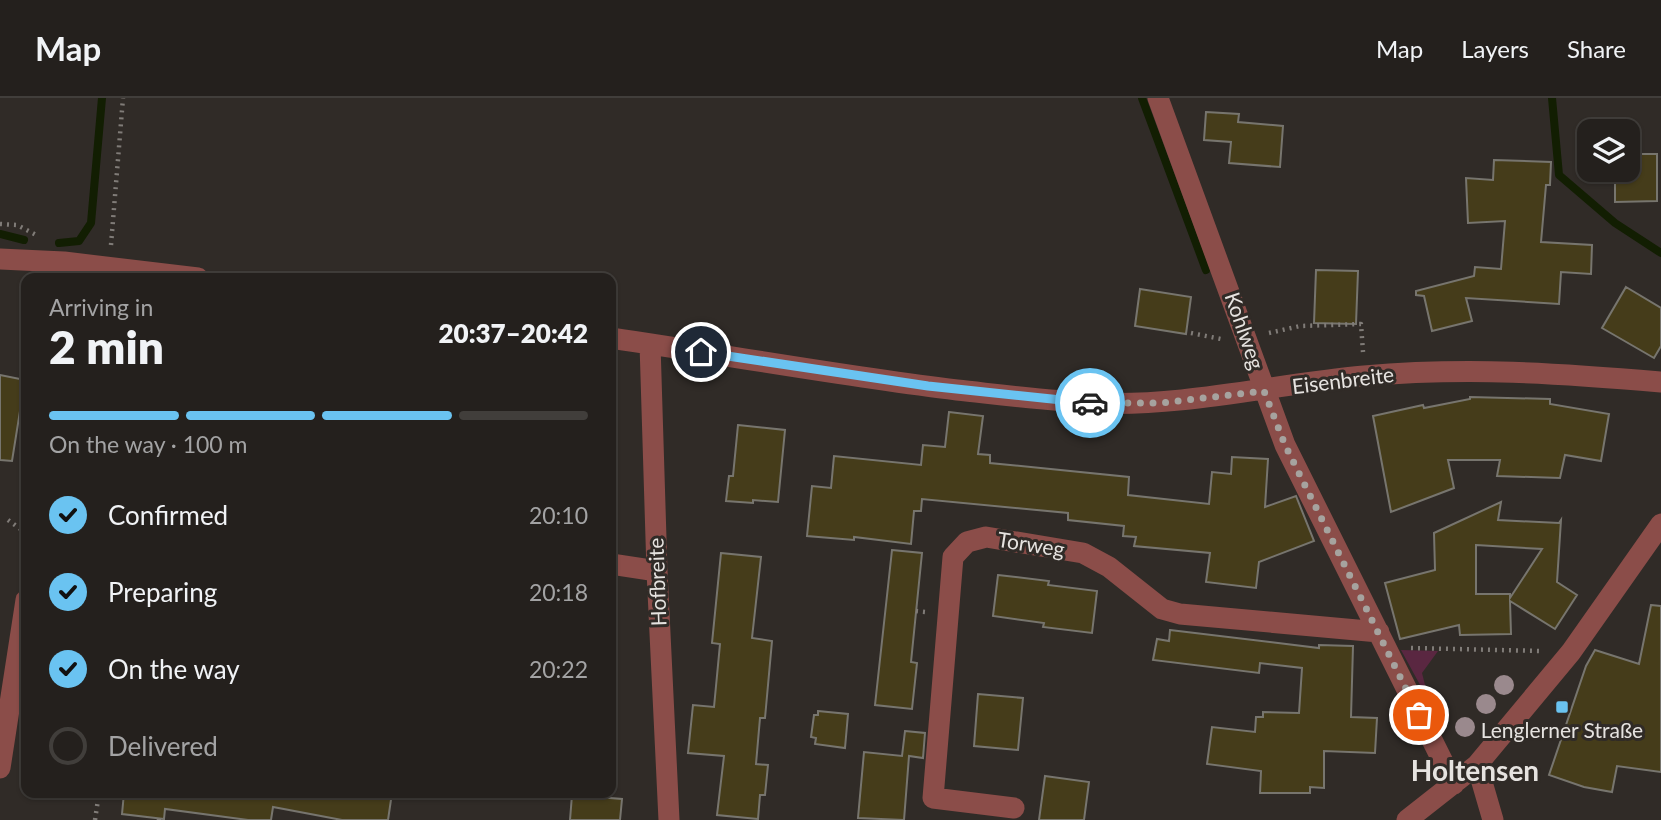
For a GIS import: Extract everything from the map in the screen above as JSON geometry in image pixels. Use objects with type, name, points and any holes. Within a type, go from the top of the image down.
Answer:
[{"type":"street","name":"Kohlweg","points":[[1158,98],[1285,445],[1454,783]]},
{"type":"street","points":[[0,259],[64,262],[158,273]]},
{"type":"street","name":"Eisenbreite","points":[[616,339],[928,386],[1095,403],[1161,403],[1364,376],[1437,370],[1495,370],[1661,382]]},
{"type":"street","name":"Hofbreite","points":[[650,344],[669,820]]},
{"type":"street","points":[[1407,820],[1477,765],[1571,652],[1661,524]]},
{"type":"street","name":"Torweg","points":[[1014,808],[933,798],[953,558],[967,542],[986,537],[1083,553],[1109,567],[1162,609],[1180,614],[1382,639]]},
{"type":"street","points":[[616,565],[657,571]]},
{"type":"street","points":[[0,768],[21,632]]},
{"type":"street","points":[[1477,765],[1493,820]]},
{"type":"path","points":[[110,267],[123,98]]},
{"type":"path","points":[[1248,338],[1300,326],[1361,324],[1364,376]]},
{"type":"path","points":[[8,520],[21,529]]},
{"type":"path","points":[[1382,639],[1571,652]]},
{"type":"path","points":[[94,820],[98,798]]},
{"type":"shaded area","points":[[1401,650],[1438,651],[1422,673],[1427,693],[1425,694]]},
{"type":"building","points":[[1206,112],[1239,114],[1238,122],[1283,126],[1280,167],[1229,163],[1231,142],[1204,140]]},
{"type":"building","points":[[1640,154],[1657,154],[1657,201],[1615,202],[1615,182],[1640,182]]},
{"type":"building","points":[[1494,160],[1551,162],[1550,185],[1546,185],[1541,242],[1592,245],[1591,274],[1561,272],[1559,304],[1466,298],[1472,321],[1432,331],[1424,296],[1416,295],[1416,291],[1474,276],[1475,267],[1501,269],[1505,221],[1468,223],[1466,178],[1493,180]]},
{"type":"building","points":[[1316,270],[1358,271],[1356,324],[1314,323]]},
{"type":"building","points":[[1626,287],[1661,308],[1661,346],[1654,358],[1602,328]]},
{"type":"building","points":[[1140,289],[1191,297],[1186,334],[1135,326]]},
{"type":"building","points":[[0,375],[21,379],[21,405],[12,461],[0,460]]},
{"type":"building","points":[[1470,397],[1550,399],[1550,404],[1609,414],[1601,461],[1565,455],[1560,478],[1497,476],[1500,460],[1448,460],[1454,488],[1391,512],[1373,416]]},
{"type":"building","points":[[949,412],[983,416],[978,454],[990,455],[990,463],[1129,477],[1128,495],[1209,504],[1212,472],[1231,474],[1232,457],[1268,459],[1265,507],[1296,496],[1314,541],[1259,562],[1256,588],[1206,582],[1210,553],[1134,546],[1136,537],[1123,536],[1124,526],[1068,520],[1068,513],[922,499],[921,511],[914,511],[911,544],[854,537],[854,540],[807,536],[812,486],[831,488],[834,456],[921,465],[923,445],[945,447]]},
{"type":"building","points":[[738,425],[785,430],[778,502],[726,501],[729,476],[733,476]]},
{"type":"building","points":[[1501,502],[1498,520],[1559,523],[1561,520],[1557,582],[1577,595],[1555,629],[1510,601],[1511,634],[1460,635],[1459,625],[1400,639],[1385,583],[1435,570],[1434,533]],"holes":[[[1476,545],[1542,549],[1510,598],[1510,594],[1476,594]]]},
{"type":"building","points":[[892,550],[922,553],[911,662],[917,663],[912,709],[875,705]]},
{"type":"building","points":[[721,553],[761,557],[752,638],[772,641],[765,718],[760,718],[756,764],[768,765],[765,795],[760,795],[758,819],[717,815],[724,756],[688,753],[693,705],[714,707],[720,644],[712,643]]},
{"type":"building","points":[[998,575],[1049,581],[1048,585],[1097,591],[1092,633],[1043,627],[1044,623],[993,616]]},
{"type":"building","points":[[1651,605],[1661,606],[1661,772],[1617,766],[1612,792],[1584,787],[1549,775],[1586,666],[1595,650],[1639,664]]},
{"type":"building","points":[[1170,630],[1319,648],[1319,645],[1353,646],[1351,717],[1377,718],[1375,753],[1324,751],[1324,788],[1310,787],[1310,793],[1260,793],[1261,771],[1207,764],[1212,727],[1255,732],[1256,717],[1263,717],[1263,712],[1299,713],[1302,668],[1260,663],[1259,673],[1153,660],[1157,639],[1169,641]]},
{"type":"building","points":[[978,694],[1023,698],[1018,750],[974,746]]},
{"type":"building","points":[[818,711],[848,714],[845,748],[815,744],[816,738],[811,737],[814,715],[818,715]]},
{"type":"building","points":[[905,731],[925,733],[923,758],[909,756],[904,820],[858,818],[864,752],[902,756]]},
{"type":"building","points":[[1045,776],[1089,782],[1084,820],[1039,820]]},
{"type":"building","points":[[124,798],[391,798],[388,820],[342,820],[273,807],[271,820],[248,820],[165,809],[164,819],[122,814]]},
{"type":"building","points":[[572,798],[622,799],[620,820],[570,820]]},
{"type":"waterway","points":[[59,243],[79,241],[91,223],[102,98]]},
{"type":"waterway","points":[[1142,98],[1206,270]]},
{"type":"waterway","points":[[1552,98],[1559,175],[1615,223],[1661,253]]},
{"type":"waterway","points":[[0,234],[24,240]]},
{"type":"way so far","points":[[1090,403],[1161,403],[1264,391],[1285,445],[1419,715]]},
{"type":"place","name":"Lenglerner Straße","points":[[1562,707]]},
{"type":"district","name":"Holtensen","points":[[1475,771]]},
{"type":"route","points":[[701,352],[928,386],[1090,403]]}]
